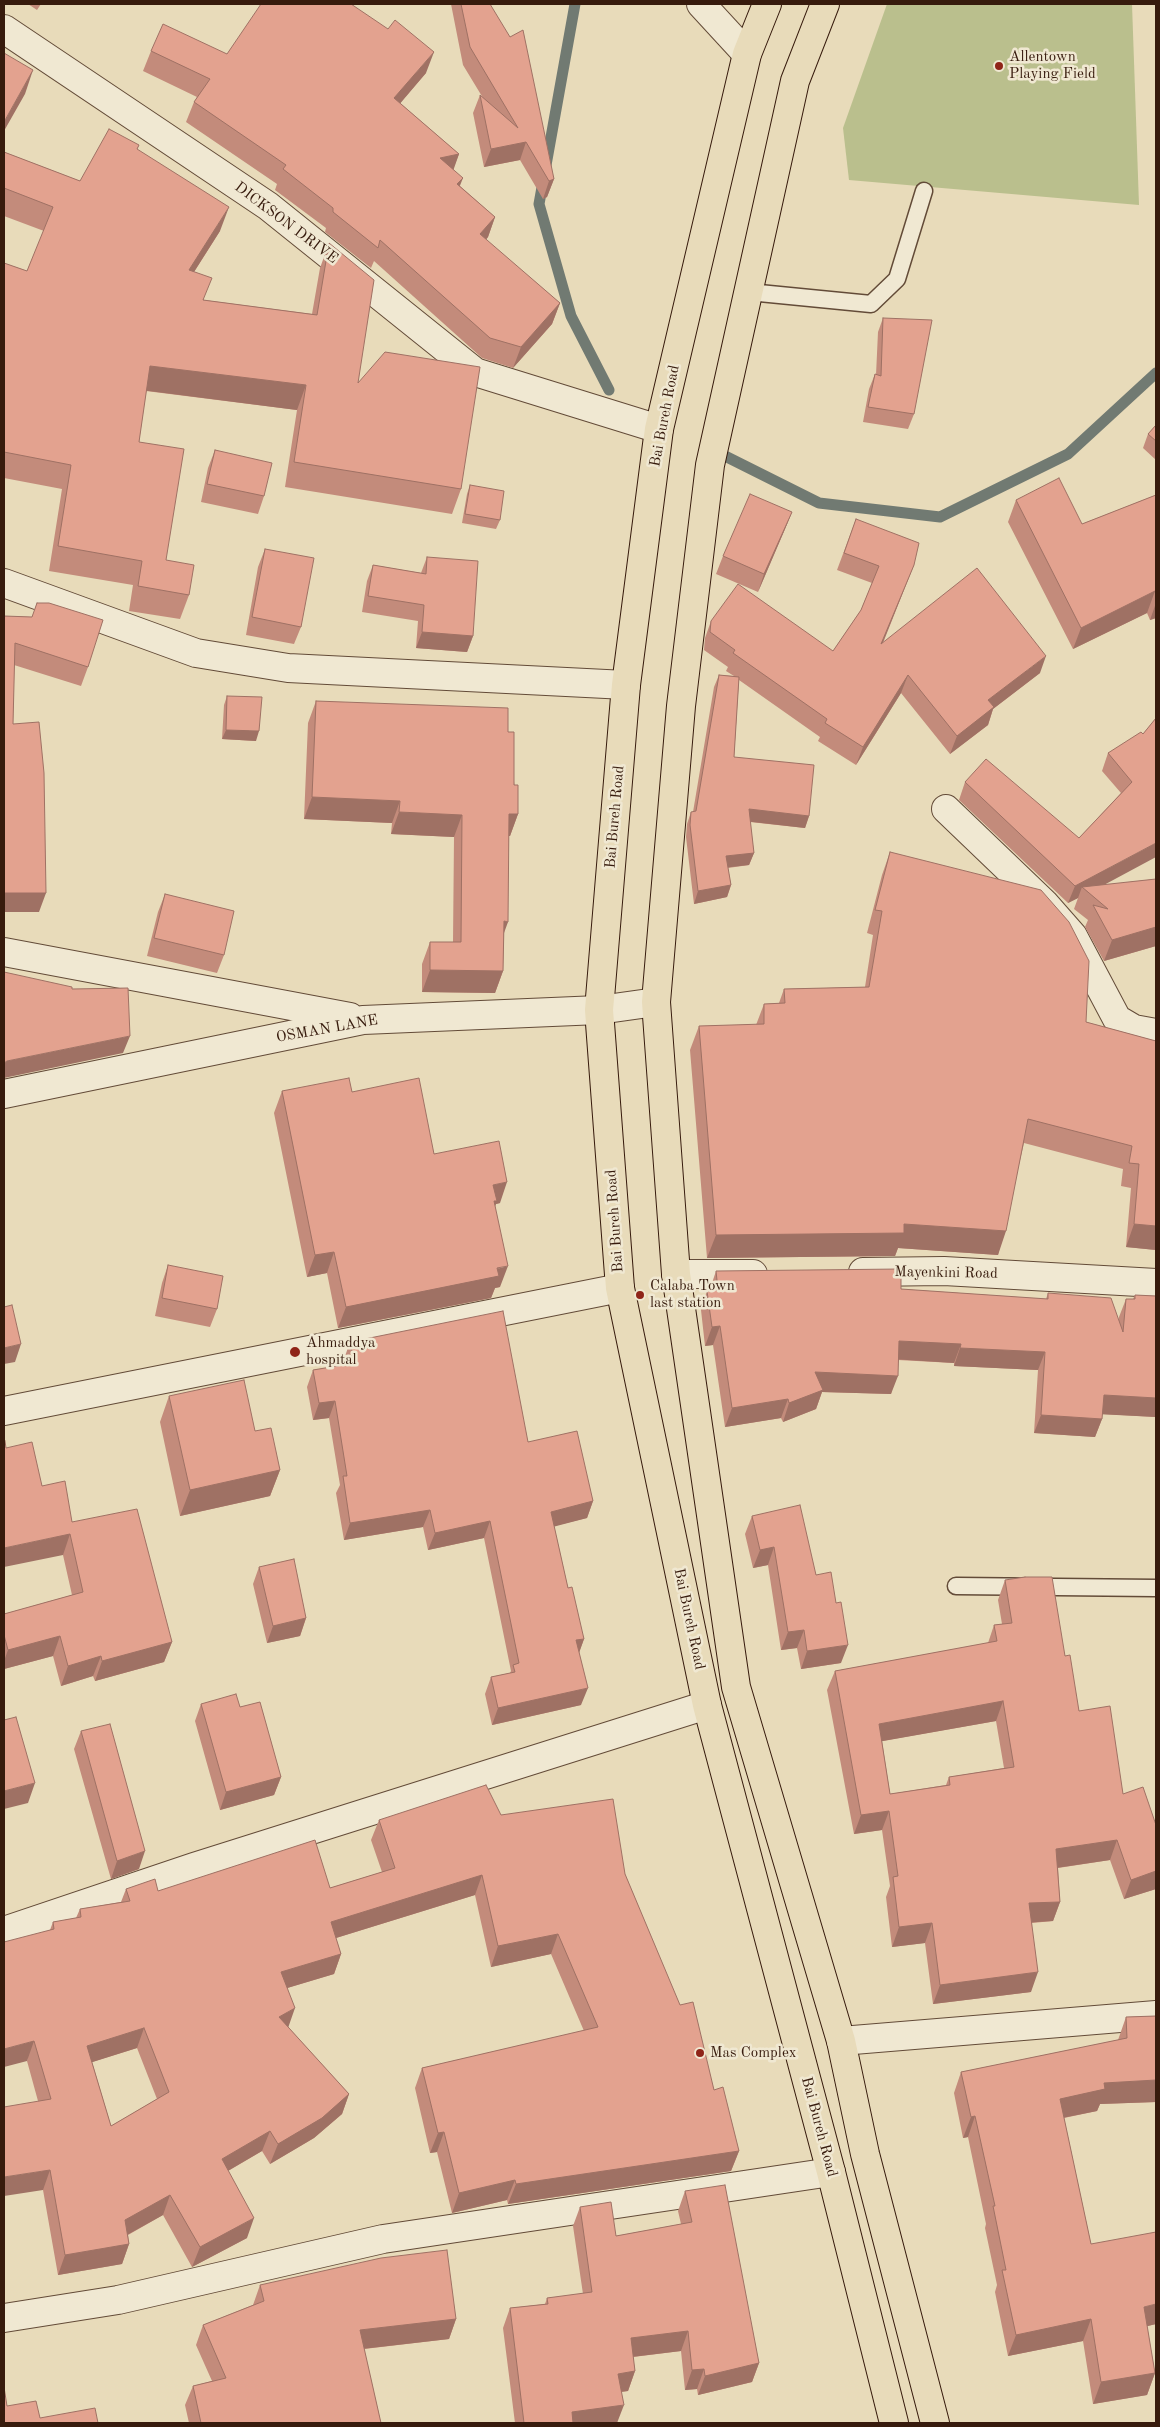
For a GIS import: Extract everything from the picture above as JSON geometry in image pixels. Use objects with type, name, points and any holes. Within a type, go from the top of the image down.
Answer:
[{"type":"highway","name":"Bai Bureh Road","points":[[767,4],[747,54],[659,429],[626,686],[599,1010],[620,1288],[707,1706],[831,2172],[894,2423]]},
{"type":"highway","points":[[825,4],[796,81],[710,465],[681,706],[656,1002],[676,1274],[736,1687],[841,2041],[865,2154],[936,2423]]},
{"type":"street","points":[[701,4],[747,54]]},
{"type":"street","name":"DICKSON DRIVE","points":[[4,29],[268,206],[475,372],[659,429]]},
{"type":"street","points":[[4,583],[196,653],[278,667],[626,686]]},
{"type":"street","points":[[946,809],[1044,903],[1073,936],[1117,1020],[1134,1029],[1156,1033]]},
{"type":"street","points":[[4,952],[363,1020]]},
{"type":"street","name":"OSMAN LANE","points":[[4,1094],[363,1020],[599,1010],[656,1002]]},
{"type":"street","name":"Mayenkini Road","points":[[835,1273],[944,1271],[1156,1284]]},
{"type":"street","points":[[676,1274],[775,1273]]},
{"type":"street","points":[[4,1411],[620,1288]]},
{"type":"street","points":[[4,1931],[194,1866],[707,1706]]},
{"type":"street","points":[[841,2041],[1156,2015]]},
{"type":"street","points":[[4,2318],[118,2300],[383,2239],[831,2172]]},
{"type":"lane","points":[[749,292],[871,304],[897,279],[924,191]]},
{"type":"lane","points":[[956,1586],[1156,1588]]},
{"type":"green space","name":"Allentown Playing Field","points":[[887,4],[1132,4],[1139,205],[849,180],[843,128]]},
{"type":"building","points":[[261,4],[351,4],[388,29],[395,20],[434,52],[394,98],[459,154],[440,158],[463,178],[457,184],[495,217],[480,234],[560,303],[521,347],[490,338],[380,240],[378,248],[333,212],[333,208],[283,169],[286,165],[194,102],[210,79],[151,51],[163,24],[227,54]]},
{"type":"building","points":[[461,4],[490,4],[510,37],[523,30],[554,179],[549,181],[526,142],[491,149],[480,95],[518,128],[470,47]]},
{"type":"building","points":[[4,53],[33,70],[4,122]]},
{"type":"building","points":[[109,129],[139,145],[137,149],[229,207],[189,270],[212,278],[203,300],[317,315],[329,243],[374,280],[358,383],[385,352],[480,367],[461,489],[294,462],[306,385],[150,366],[139,442],[184,449],[166,560],[194,565],[189,595],[138,586],[142,561],[58,546],[71,465],[4,452],[4,263],[27,271],[53,207],[4,188],[4,152],[80,181]]},
{"type":"building","points":[[883,318],[932,320],[914,414],[868,407],[875,374],[881,376]]},
{"type":"building","points":[[1156,425],[1156,441],[1148,434]]},
{"type":"building","points":[[215,450],[272,463],[264,496],[207,484]]},
{"type":"building","points":[[1059,478],[1082,524],[1156,495],[1156,595],[1155,591],[1081,628],[1016,500]]},
{"type":"building","points":[[470,485],[504,491],[500,520],[465,514]]},
{"type":"building","points":[[750,494],[792,512],[764,574],[723,556]]},
{"type":"building","points":[[856,519],[919,543],[914,565],[881,644],[977,568],[1046,656],[988,700],[994,707],[957,736],[908,675],[863,747],[825,723],[827,719],[733,653],[735,650],[710,632],[711,621],[738,584],[833,651],[861,610],[879,566],[844,553]]},
{"type":"building","points":[[265,549],[314,558],[301,627],[252,617]]},
{"type":"building","points":[[427,557],[478,561],[473,636],[422,632],[424,605],[368,596],[373,565],[426,574]]},
{"type":"building","points":[[37,603],[49,603],[103,620],[88,667],[15,643],[13,724],[39,722],[44,773],[46,893],[4,893],[4,616],[32,617]]},
{"type":"building","points":[[719,675],[739,677],[734,757],[814,765],[809,816],[749,809],[754,853],[726,856],[731,885],[698,891],[690,825],[691,812],[696,811]]},
{"type":"building","points":[[227,696],[262,697],[259,731],[226,730]]},
{"type":"building","points":[[316,701],[508,708],[508,732],[514,732],[514,785],[518,785],[518,814],[509,814],[508,922],[504,921],[503,971],[430,970],[430,942],[461,942],[462,815],[399,812],[400,801],[312,797]]},
{"type":"building","points":[[1156,718],[1156,843],[1075,886],[965,782],[986,759],[1079,838],[1132,782],[1108,753],[1141,732],[1143,734]]},
{"type":"building","points":[[890,852],[1041,890],[1069,922],[1089,961],[1086,1022],[1156,1041],[1156,1226],[1134,1224],[1139,1164],[1129,1163],[1132,1146],[1028,1119],[1006,1231],[904,1224],[904,1233],[716,1235],[699,1026],[764,1024],[764,1004],[785,1003],[784,989],[869,987],[882,911],[875,910]]},
{"type":"building","points":[[1156,879],[1156,927],[1112,940],[1093,905],[1108,909],[1082,887]]},
{"type":"building","points":[[165,894],[234,911],[224,955],[154,938]]},
{"type":"building","points":[[4,972],[72,987],[72,989],[128,988],[130,1036],[4,1063]]},
{"type":"building","points":[[349,1078],[352,1092],[419,1078],[434,1154],[499,1141],[507,1182],[493,1185],[497,1201],[494,1201],[508,1266],[497,1268],[499,1276],[346,1307],[334,1252],[315,1255],[282,1091]]},
{"type":"building","points":[[168,1265],[223,1276],[217,1309],[162,1298]]},
{"type":"building","points":[[901,1269],[901,1289],[1048,1299],[1048,1293],[1111,1298],[1123,1332],[1126,1299],[1135,1299],[1135,1295],[1156,1296],[1156,1398],[1104,1395],[1102,1419],[1041,1415],[1045,1352],[960,1348],[961,1344],[899,1341],[898,1376],[815,1372],[823,1390],[789,1403],[788,1399],[732,1408],[720,1326],[712,1327],[707,1291],[718,1290],[716,1271]]},
{"type":"building","points":[[12,1305],[21,1344],[4,1348],[4,1307]]},
{"type":"building","points":[[503,1311],[528,1442],[577,1431],[593,1501],[551,1512],[568,1588],[572,1587],[584,1639],[576,1640],[588,1688],[498,1708],[491,1677],[515,1672],[513,1665],[519,1663],[490,1521],[435,1533],[430,1510],[350,1523],[343,1476],[347,1476],[335,1401],[319,1403],[313,1370],[355,1363],[350,1342]]},
{"type":"building","points":[[244,1380],[255,1431],[271,1428],[280,1470],[190,1490],[169,1396]]},
{"type":"building","points":[[5,1441],[6,1448],[32,1442],[42,1486],[65,1481],[72,1522],[137,1509],[172,1642],[102,1661],[101,1656],[68,1666],[60,1636],[8,1650],[4,1635],[4,1614],[83,1592],[70,1534],[4,1548]]},
{"type":"building","points":[[800,1505],[816,1575],[831,1572],[836,1603],[841,1602],[848,1645],[807,1651],[804,1630],[788,1632],[774,1547],[760,1550],[752,1516]]},
{"type":"building","points":[[294,1559],[306,1618],[273,1626],[259,1567]]},
{"type":"building","points":[[1025,1577],[1052,1577],[1065,1656],[1070,1655],[1079,1711],[1110,1706],[1123,1794],[1143,1787],[1156,1825],[1156,1871],[1131,1880],[1117,1840],[1056,1849],[1060,1902],[1029,1903],[1038,1972],[940,1985],[932,1923],[899,1927],[893,1877],[898,1876],[889,1811],[861,1815],[835,1671],[997,1641],[994,1625],[1012,1623],[1005,1580]],"holes":[[[1003,1701],[1014,1767],[949,1777],[950,1785],[890,1794],[879,1724]]]},
{"type":"building","points":[[236,1694],[240,1707],[260,1702],[281,1777],[226,1792],[201,1704]]},
{"type":"building","points":[[16,1717],[35,1783],[4,1791],[4,1720]]},
{"type":"building","points":[[110,1724],[145,1851],[117,1861],[81,1731]]},
{"type":"building","points":[[486,1785],[501,1815],[613,1799],[625,1874],[680,2005],[693,2002],[714,2090],[723,2087],[739,2151],[516,2184],[515,2180],[459,2193],[444,2132],[438,2133],[422,2068],[598,2027],[558,1934],[498,1946],[482,1875],[331,1922],[341,1954],[281,1972],[295,2008],[279,2017],[349,2094],[322,2118],[278,2144],[270,2131],[222,2159],[254,2218],[200,2247],[170,2195],[125,2220],[129,2244],[65,2255],[50,2170],[4,2177],[4,2107],[51,2099],[34,2041],[4,2049],[4,1942],[54,1929],[53,1922],[81,1917],[80,1909],[130,1901],[126,1889],[155,1879],[158,1891],[315,1840],[330,1888],[395,1868],[379,1820]],"holes":[[[144,2028],[169,2092],[111,2126],[87,2046]]]},
{"type":"building","points":[[1156,2016],[1156,2080],[1104,2083],[1105,2089],[1060,2099],[1091,2244],[1156,2232],[1156,2304],[1144,2307],[1155,2373],[1101,2382],[1091,2319],[1016,2335],[1002,2270],[1006,2270],[993,2206],[995,2206],[975,2116],[971,2117],[961,2072],[1127,2038],[1126,2017]]},
{"type":"building","points":[[725,2185],[759,2363],[705,2376],[704,2369],[692,2370],[688,2331],[631,2338],[635,2371],[618,2374],[624,2405],[572,2412],[573,2423],[524,2423],[510,2308],[548,2304],[547,2298],[592,2292],[580,2207],[611,2202],[616,2236],[692,2222],[685,2191]]},
{"type":"building","points":[[447,2250],[456,2319],[360,2330],[381,2423],[201,2423],[193,2386],[226,2378],[203,2325],[264,2301],[260,2285],[381,2258]]},
{"type":"building","points":[[4,2387],[7,2406],[36,2401],[40,2418],[95,2408],[98,2423],[4,2423]]},
{"type":"waterway","points":[[575,4],[539,204],[571,316],[609,390]]},
{"type":"waterway","points":[[725,456],[819,503],[940,517],[1068,454],[1156,373]]},
{"type":"place","name":"Allentown Playing Field","points":[[999,66]]},
{"type":"place","name":"Calaba Town last station","points":[[640,1295]]},
{"type":"place","name":"Ahmaddya hospital","points":[[295,1352]]},
{"type":"place","name":"Mas Complex","points":[[700,2053]]}]
